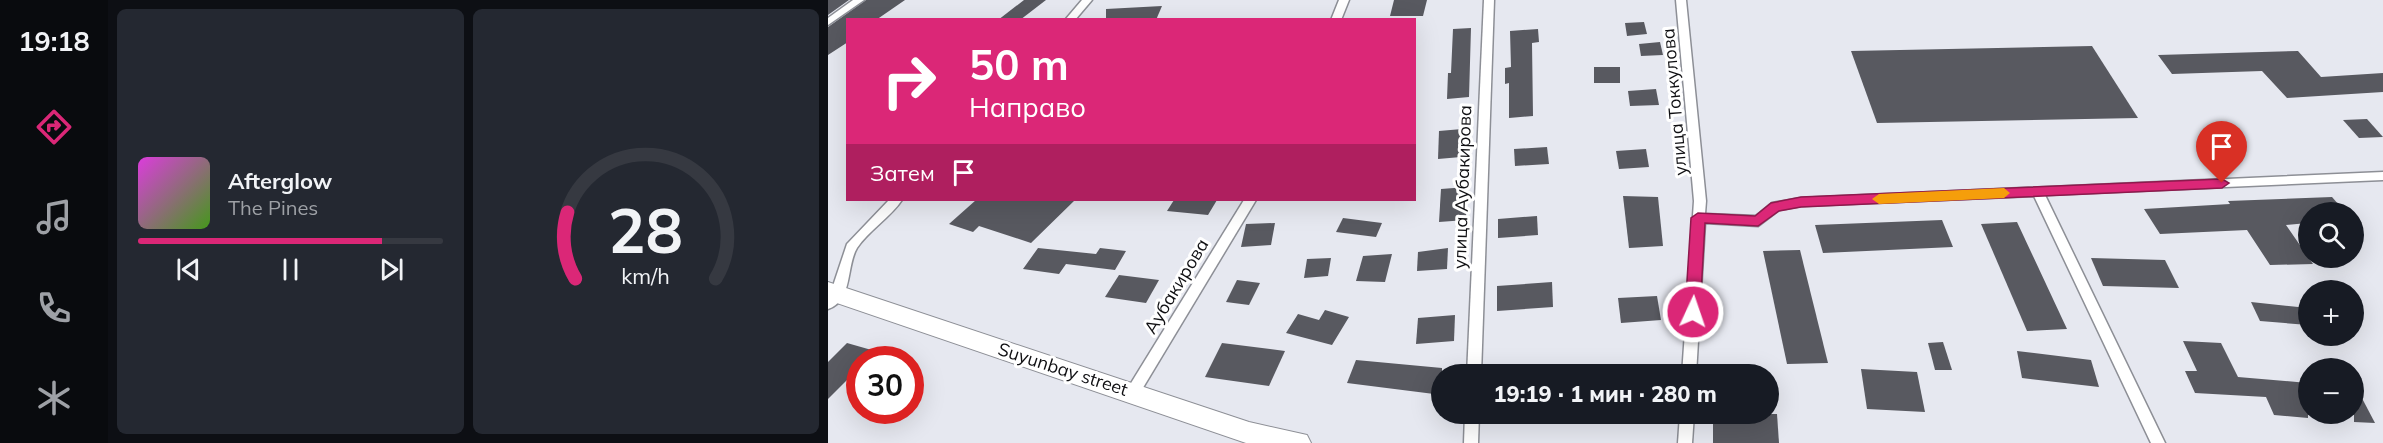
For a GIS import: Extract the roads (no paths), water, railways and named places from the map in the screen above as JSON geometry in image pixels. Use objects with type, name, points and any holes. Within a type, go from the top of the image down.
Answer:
[{"type":"main road","name":"Suyunbay street","points":[[831,296],[1133,392],[1249,433],[1299,443]]},
{"type":"street","points":[[828,22],[859,0]]},
{"type":"street","points":[[1071,18],[1087,0]]},
{"type":"street","points":[[1337,18],[1344,0]]},
{"type":"street","name":"улица Аубакирова","points":[[1474,364],[1489,0]]},
{"type":"street","name":"улица Токкулова","points":[[1681,0],[1700,201],[1690,364]]},
{"type":"street","points":[[1698,218],[1758,221],[1776,206],[1801,202],[2383,176]]},
{"type":"street","points":[[2038,192],[2158,443]]},
{"type":"street","points":[[831,296],[851,247],[895,201]]},
{"type":"street","name":"Аубакирова","points":[[1133,392],[1249,201]]},
{"type":"street","points":[[1471,443],[1472,424]]},
{"type":"street","points":[[1685,443],[1686,424]]}]
